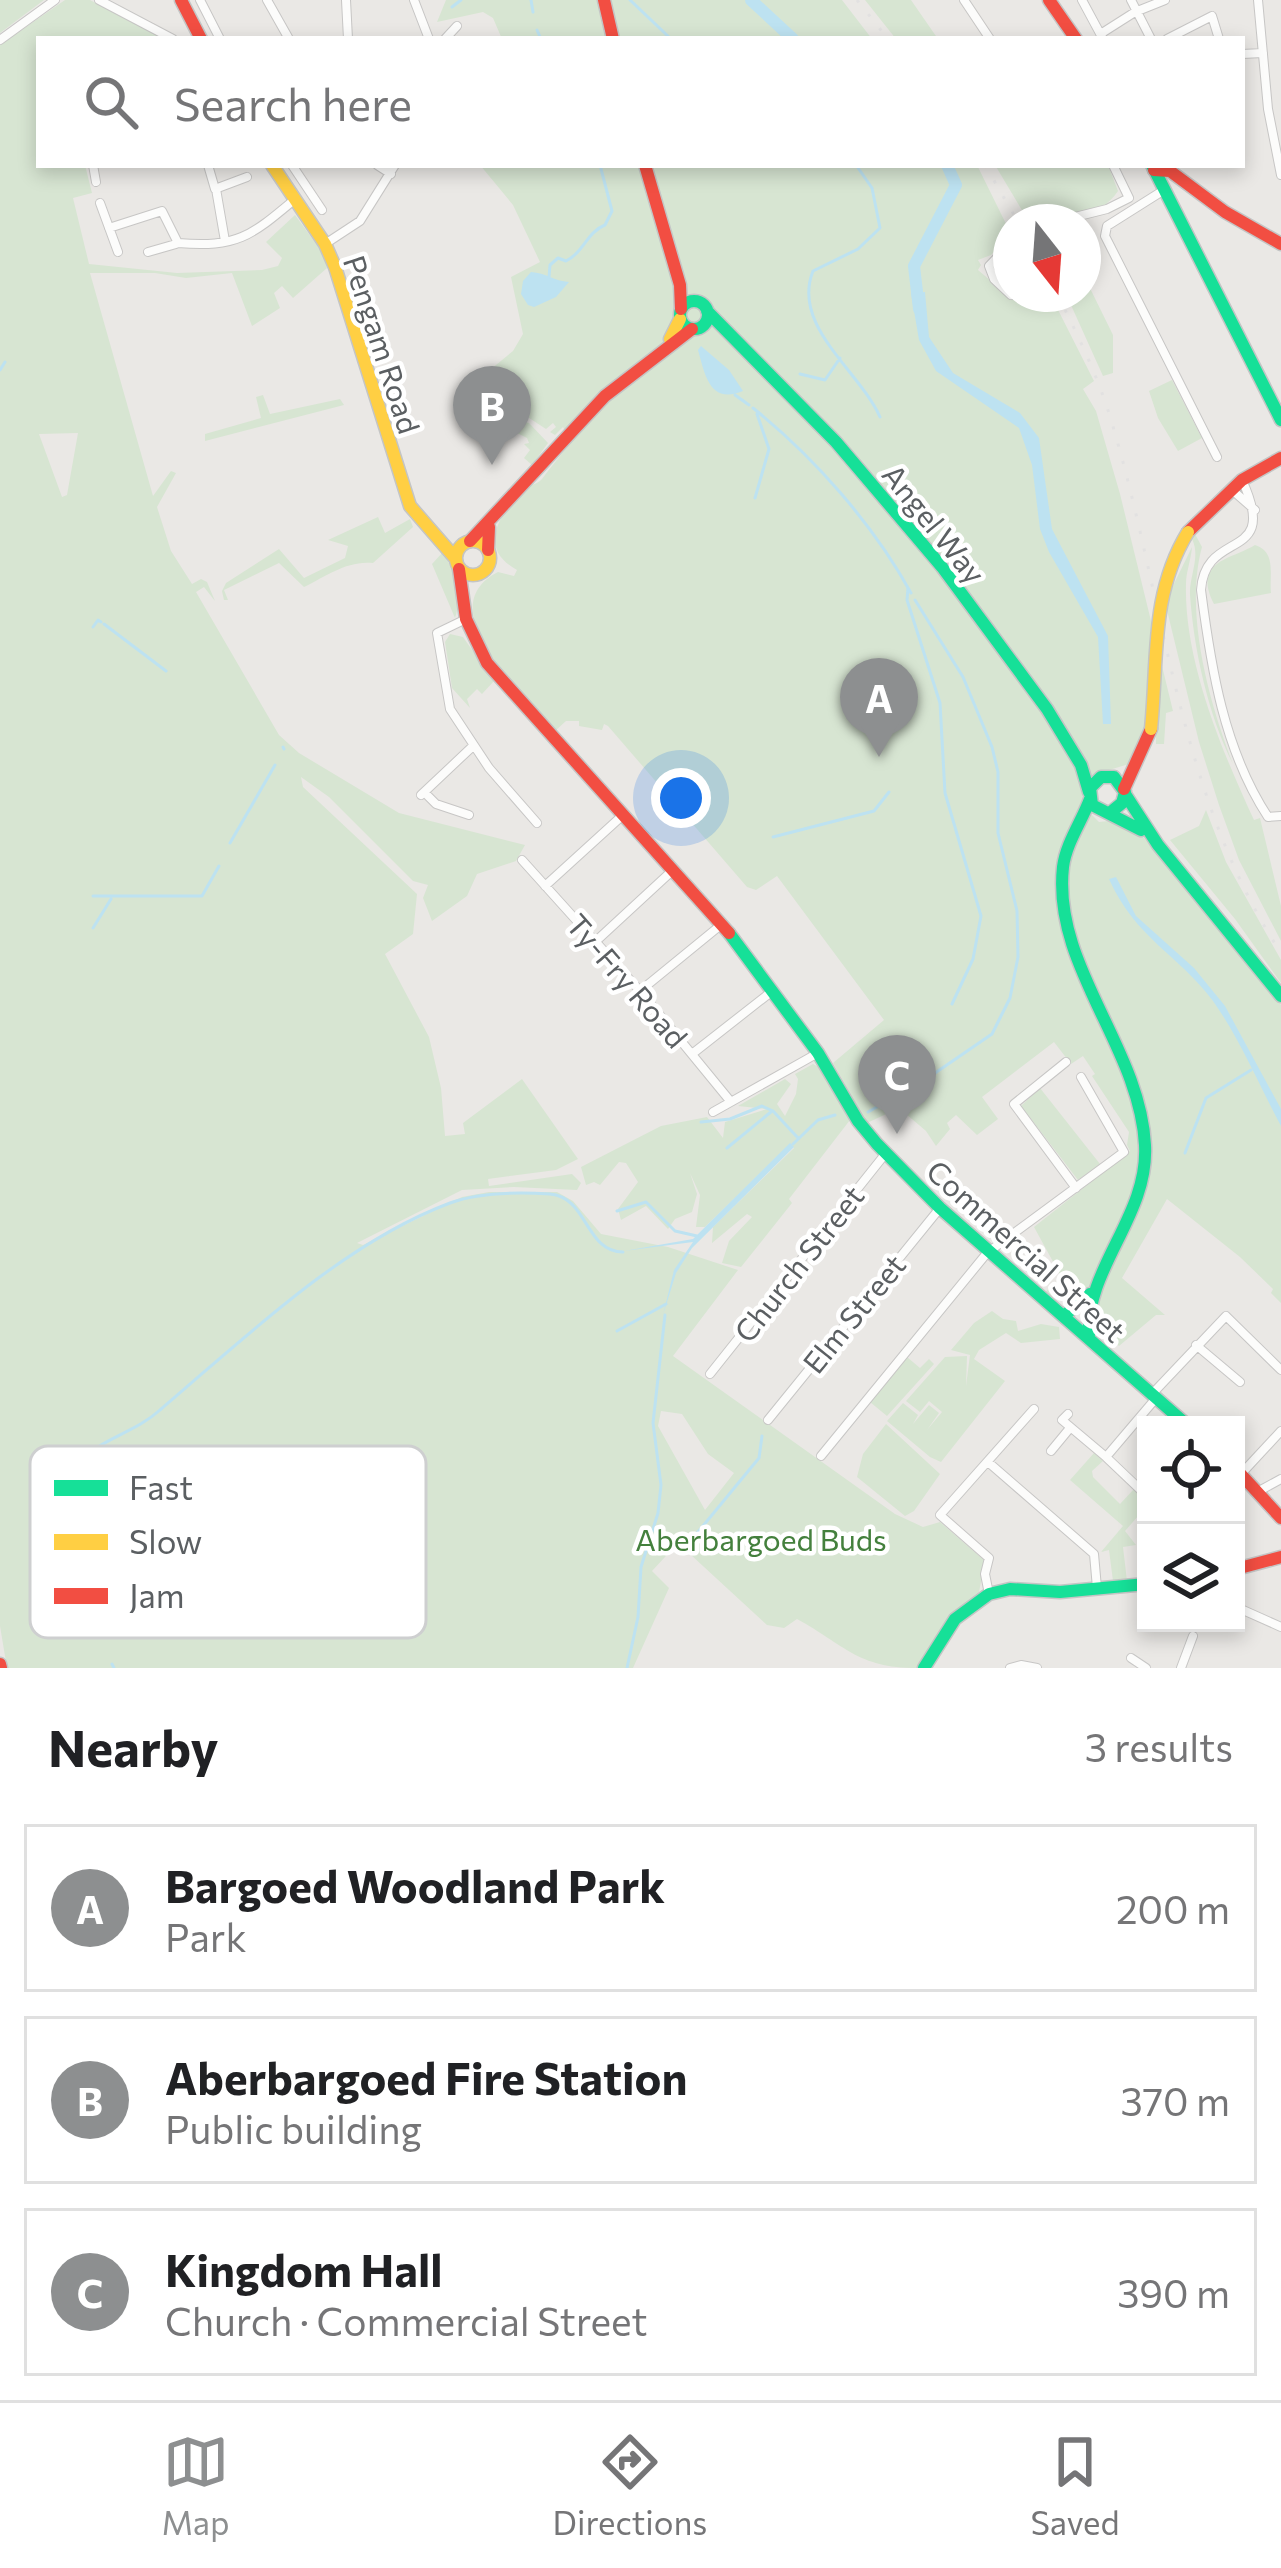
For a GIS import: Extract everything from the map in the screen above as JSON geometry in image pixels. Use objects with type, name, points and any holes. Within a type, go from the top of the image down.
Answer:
[{"type":"main road","points":[[181,0],[199,36]]},
{"type":"main road","points":[[604,0],[612,36]]},
{"type":"main road","points":[[1049,0],[1074,36]]},
{"type":"main road","name":"Pengam Road","points":[[274,168],[325,244],[410,506],[458,564],[466,619],[487,664],[673,870]]},
{"type":"main road","points":[[479,574],[471,575],[458,564],[466,543],[489,526],[558,444],[689,317],[646,168]]},
{"type":"main road","points":[[1153,168],[1281,420]]},
{"type":"main road","points":[[1157,168],[1170,171],[1180,182],[1281,244]]},
{"type":"main road","points":[[1164,190],[1180,182]]},
{"type":"main road","name":"Angel Way","points":[[689,317],[707,310],[725,334],[836,442],[906,523],[1021,671],[1081,765],[1089,796]]},
{"type":"main road","name":"Angel Way","points":[[689,317],[725,334]]},
{"type":"main road","points":[[1081,822],[1122,803],[1151,729],[1154,619],[1168,562],[1188,532],[1236,484],[1281,458]]},
{"type":"main road","points":[[466,594],[488,565],[489,526]]},
{"type":"main road","points":[[440,541],[488,550]]},
{"type":"main road","name":"Angel Way","points":[[1081,765],[1107,777],[1124,792],[1158,845]]},
{"type":"main road","points":[[1069,1318],[1088,1301],[1129,1220],[1143,1168],[1144,1141],[1136,1088],[1076,950],[1063,905],[1066,853],[1089,796],[1107,777],[1133,768]]},
{"type":"main road","points":[[1089,796],[1107,812],[1130,820],[1158,845],[1281,996]]},
{"type":"main road","name":"Commercial Street","points":[[673,870],[773,991],[818,1053],[858,1121],[886,1153],[940,1208],[1177,1416]]},
{"type":"main road","points":[[1088,1301],[1089,1335]]},
{"type":"main road","points":[[1245,1478],[1281,1518]]},
{"type":"main road","points":[[1245,1566],[1281,1556]]},
{"type":"main road","points":[[924,1668],[952,1622],[975,1600],[989,1594],[1004,1589],[1057,1592],[1137,1585]]},
{"type":"street","points":[[0,40],[55,0]]},
{"type":"street","points":[[100,0],[167,36]]},
{"type":"street","points":[[200,0],[218,36]]},
{"type":"street","points":[[267,0],[287,36]]},
{"type":"street","points":[[346,0],[348,36]]},
{"type":"street","points":[[414,0],[428,36]]},
{"type":"street","points":[[964,0],[988,36]]},
{"type":"street","points":[[1082,0],[1102,36],[1136,12],[1165,0]]},
{"type":"street","points":[[1131,0],[1149,36]]},
{"type":"street","points":[[1258,0],[1268,109],[1281,176]]},
{"type":"street","points":[[1173,36],[1212,16],[1219,36]]},
{"type":"street","points":[[448,36],[457,26]]},
{"type":"street","points":[[1245,54],[1263,53]]},
{"type":"street","points":[[94,168],[97,182]]},
{"type":"street","points":[[209,168],[224,241]]},
{"type":"street","points":[[294,168],[322,210]]},
{"type":"street","points":[[1101,211],[1129,198],[1114,168]]},
{"type":"street","points":[[325,244],[360,221],[393,170]]},
{"type":"street","points":[[215,189],[247,177]]},
{"type":"street","points":[[1164,190],[1107,226],[1105,236],[1217,457]]},
{"type":"street","points":[[148,252],[178,243],[253,234],[295,199]]},
{"type":"street","points":[[100,203],[118,252]]},
{"type":"street","points":[[110,228],[162,211],[178,243]]},
{"type":"street","points":[[1236,484],[1259,522],[1247,544],[1212,559],[1201,590],[1218,690],[1235,751],[1268,817],[1281,816]]},
{"type":"street","points":[[466,619],[436,633],[449,709],[524,815],[537,823]]},
{"type":"street","points":[[470,815],[436,804],[423,793],[473,746]]},
{"type":"street","points":[[544,886],[622,814]]},
{"type":"street","name":"Ty-Fry Road","points":[[522,860],[640,991],[731,1102]]},
{"type":"street","points":[[596,942],[673,870]]},
{"type":"street","points":[[640,991],[722,924]]},
{"type":"street","points":[[692,1054],[773,991]]},
{"type":"street","points":[[713,1112],[818,1053]]},
{"type":"street","points":[[1066,1062],[1015,1104],[1076,1188]]},
{"type":"street","points":[[821,1456],[990,1251],[1124,1151],[1081,1077]]},
{"type":"street","name":"Church Street","points":[[710,1374],[886,1153]]},
{"type":"street","name":"Elm Street","points":[[768,1420],[940,1208]]},
{"type":"street","points":[[1106,1457],[1196,1345],[1226,1316],[1281,1370]]},
{"type":"street","points":[[1196,1345],[1240,1382]]},
{"type":"street","points":[[989,1594],[985,1574],[989,1558],[940,1515],[1034,1409]]},
{"type":"street","points":[[1068,1414],[1062,1420],[1137,1487]]},
{"type":"street","points":[[1051,1451],[1070,1428]]},
{"type":"street","points":[[1245,1466],[1281,1431]]},
{"type":"street","points":[[988,1462],[1094,1554],[1096,1588]]},
{"type":"street","points":[[1259,1491],[1281,1479]]},
{"type":"street","points":[[1245,1611],[1281,1627]]},
{"type":"street","points":[[1181,1668],[1194,1642]]},
{"type":"street","points":[[1131,1658],[1146,1668]]},
{"type":"street","points":[[1010,1668],[1037,1668]]},
{"type":"green space","points":[[0,0],[44,0],[0,33]]},
{"type":"green space","name":"Aberbargoed Buds","points":[[65,0],[90,0],[158,36],[36,36],[36,168],[86,168],[92,193],[73,198],[89,264],[177,273],[262,270],[278,266],[282,258],[266,242],[295,215],[325,256],[327,268],[293,298],[282,286],[274,293],[280,308],[252,326],[232,273],[186,278],[90,273],[153,496],[171,471],[176,473],[157,507],[171,551],[192,584],[201,579],[207,582],[215,601],[204,587],[196,592],[279,735],[299,753],[399,813],[525,845],[516,861],[477,874],[467,896],[432,921],[423,898],[428,885],[413,881],[329,797],[301,777],[303,787],[417,894],[413,934],[385,954],[429,1037],[441,1088],[445,1136],[465,1134],[463,1123],[522,1079],[578,1159],[556,1170],[488,1179],[489,1186],[572,1174],[581,1183],[577,1190],[462,1190],[357,1243],[363,1245],[462,1197],[557,1192],[573,1201],[601,1234],[668,1247],[738,1270],[673,1356],[895,1514],[923,1527],[940,1522],[985,1561],[979,1592],[954,1613],[917,1668],[865,1659],[797,1619],[784,1628],[767,1625],[678,1543],[652,1571],[669,1588],[633,1668],[7,1668],[0,1626],[0,45]],"holes":[[[78,433],[67,495],[62,497],[39,434]],[[661,1411],[682,1414],[708,1454],[734,1473],[705,1510],[658,1426]]]},
{"type":"green space","points":[[446,0],[842,0],[870,36],[501,36],[493,18],[483,12],[437,22]]},
{"type":"green space","points":[[865,0],[911,0],[936,36],[894,36]]},
{"type":"green space","points":[[482,168],[978,168],[996,204],[993,253],[978,260],[978,270],[993,283],[993,312],[1059,312],[1094,381],[1083,389],[1096,411],[1120,494],[1173,711],[1166,713],[1164,744],[1156,744],[1156,731],[1144,728],[1129,764],[1089,776],[1082,783],[1084,807],[1099,822],[1118,820],[1144,838],[1281,1005],[1281,1303],[1240,1257],[1167,1199],[1122,1278],[1165,1315],[1156,1315],[1119,1346],[1112,1339],[1104,1340],[1094,1319],[1099,1296],[1089,1288],[1068,1300],[1045,1292],[1062,1278],[1034,1227],[1130,1151],[1129,1132],[1083,1056],[1071,1064],[1054,1042],[982,1097],[998,1119],[977,1135],[956,1115],[936,1146],[899,1108],[867,1123],[833,1063],[884,1020],[777,876],[756,890],[747,887],[608,726],[604,724],[602,730],[566,721],[555,731],[505,675],[477,629],[473,607],[479,588],[498,572],[514,576],[517,570],[498,552],[496,530],[501,520],[571,443],[563,427],[555,435],[550,432],[556,427],[553,423],[546,429],[520,412],[471,414],[467,405],[479,379],[513,351],[523,334],[511,277],[540,262],[513,205]]},
{"type":"green space","points":[[997,168],[1109,168],[1118,191],[1101,207],[1018,204]]},
{"type":"green space","points":[[1101,311],[1113,335],[1113,373],[1103,376],[1074,312]]},
{"type":"green space","points":[[1172,380],[1202,438],[1178,451],[1158,418],[1149,391]]},
{"type":"green space","points":[[263,395],[270,414],[340,399],[344,405],[205,441],[205,434],[261,418],[256,397]]},
{"type":"green space","points":[[504,421],[529,423],[548,443],[532,465],[524,458],[530,450],[524,444],[529,443],[527,438],[507,428]]},
{"type":"green space","points":[[378,517],[385,533],[410,519],[413,527],[373,563],[346,566],[304,587],[279,563],[224,590],[228,600],[224,600],[222,591],[226,583],[279,549],[304,578],[345,558],[348,546],[328,540]]},
{"type":"green space","points":[[1195,534],[1202,547],[1196,600],[1202,657],[1233,764],[1209,703],[1195,638],[1190,595]]},
{"type":"green space","points":[[1255,545],[1269,559],[1271,593],[1214,604],[1208,590],[1211,570]]},
{"type":"green space","points":[[1192,547],[1186,579],[1191,644],[1230,765],[1254,820],[1260,818],[1281,906],[1281,941],[1239,860],[1219,805],[1165,602]]},
{"type":"green space","points":[[443,552],[456,584],[455,618],[432,564]]},
{"type":"green space","points":[[450,634],[463,637],[494,681],[482,694],[477,689],[467,699],[470,708],[452,688],[445,642]]},
{"type":"green space","points":[[1206,810],[1226,862],[1281,960],[1281,983],[1170,840],[1199,826]]},
{"type":"green space","points":[[813,1064],[822,1069],[850,1120],[741,1267],[722,1263],[729,1241],[752,1217],[747,1214],[712,1243],[713,1227],[794,1148],[790,1144],[705,1227],[696,1227],[700,1195],[690,1173],[697,1194],[692,1212],[675,1219],[668,1229],[646,1206],[621,1220],[618,1209],[638,1182],[626,1163],[619,1162],[600,1185],[586,1185],[581,1167],[661,1126],[707,1117],[723,1138],[725,1122],[767,1109],[738,1106],[785,1079],[791,1084],[777,1104],[785,1116],[796,1094],[795,1074]]},
{"type":"green space","points":[[1040,1088],[1100,1164],[1078,1180],[1021,1106]]},
{"type":"green space","points":[[992,1311],[1016,1321],[1018,1331],[1041,1324],[1059,1327],[1060,1339],[1021,1343],[1006,1333],[979,1350],[974,1359],[1005,1381],[941,1462],[887,1421],[903,1403],[918,1415],[913,1424],[929,1405],[939,1413],[927,1430],[942,1412],[929,1401],[920,1412],[906,1401],[945,1357],[967,1356],[966,1386],[970,1355],[951,1350],[974,1323]]},
{"type":"green space","points":[[907,1357],[920,1368],[929,1359],[934,1364],[887,1416],[870,1402]]},
{"type":"green space","points":[[886,1424],[940,1474],[914,1511],[905,1516],[857,1477],[863,1454]]},
{"type":"green space","points":[[1094,1453],[1103,1461],[1092,1471],[1093,1477],[1120,1504],[1134,1489],[1137,1492],[1137,1517],[1125,1531],[1136,1545],[1123,1547],[1127,1581],[1113,1581],[1109,1550],[1101,1552],[1123,1526],[1070,1480]]},
{"type":"water","points":[[531,272],[569,282],[556,297],[534,307],[521,294]]},
{"type":"water","points":[[925,292],[929,337],[953,373],[1020,413],[1039,438],[1052,529],[1108,636],[1111,724],[1103,724],[1098,637],[1040,529],[1032,465],[1019,428],[936,371],[919,340],[911,293]]},
{"type":"water","points":[[701,346],[729,370],[743,391],[716,391],[703,369]]},
{"type":"water","points":[[1116,877],[1136,916],[1194,968],[1225,1006],[1281,1109],[1281,1126],[1223,1016],[1200,985],[1132,917],[1109,879]]},
{"type":"water","points":[[790,1143],[794,1147],[692,1248],[676,1273],[663,1315],[674,1270],[693,1242],[624,1251],[693,1239]]},
{"type":"waterway","points":[[452,7],[461,0]]},
{"type":"waterway","points":[[531,0],[533,12]]},
{"type":"waterway","points":[[630,0],[668,36]]},
{"type":"waterway","points":[[751,0],[790,36]]},
{"type":"waterway","points":[[537,30],[540,36]]},
{"type":"waterway","points":[[549,277],[550,265],[558,258],[572,257],[605,225],[612,211],[601,168]]},
{"type":"waterway","points":[[858,168],[872,188],[880,228],[858,249],[813,271],[809,291],[819,329],[880,417]]},
{"type":"waterway","points":[[919,309],[914,266],[956,185],[948,168]]},
{"type":"waterway","points":[[800,374],[825,380],[840,358]]},
{"type":"waterway","points":[[0,370],[5,362]]},
{"type":"waterway","points":[[735,395],[749,405]]},
{"type":"waterway","points":[[753,408],[841,493],[911,593]]},
{"type":"waterway","points":[[755,498],[769,449],[757,414]]},
{"type":"waterway","points":[[908,588],[907,600],[940,703],[945,793],[981,916],[973,959],[952,1004]]},
{"type":"waterway","points":[[903,1095],[992,1034],[1010,998],[1018,957],[1017,911],[998,833],[998,772],[992,747],[963,677],[915,600]]},
{"type":"waterway","points":[[93,627],[101,622]]},
{"type":"waterway","points":[[104,624],[166,671]]},
{"type":"waterway","points":[[230,843],[275,765]]},
{"type":"waterway","points":[[773,837],[874,811],[889,792]]},
{"type":"waterway","points":[[93,896],[202,896],[219,866]]},
{"type":"waterway","points":[[93,928],[111,899]]},
{"type":"waterway","points":[[1185,1153],[1206,1098],[1251,1070]]},
{"type":"waterway","points":[[868,1112],[904,1092]]},
{"type":"waterway","points":[[701,1122],[730,1119],[762,1106],[798,1138]]},
{"type":"waterway","points":[[727,1148],[772,1111]]},
{"type":"waterway","points":[[793,1144],[818,1120],[835,1115]]},
{"type":"waterway","points":[[101,1446],[152,1417],[334,1267],[410,1220],[450,1203],[512,1193],[562,1197],[601,1243],[623,1252]]},
{"type":"waterway","points":[[617,1211],[646,1202],[675,1231],[697,1236]]},
{"type":"waterway","points":[[617,1331],[666,1304]]},
{"type":"waterway","points":[[627,1668],[638,1617],[641,1567],[658,1513],[661,1485],[653,1423],[665,1315]]},
{"type":"waterway","points":[[680,1535],[693,1538],[759,1458],[762,1436]]},
{"type":"waterway","points":[[112,1664],[114,1668]]},
{"type":"railway","points":[[857,0],[886,36]]},
{"type":"railway","points":[[987,168],[1008,204]]},
{"type":"railway","points":[[1066,312],[1114,430],[1197,765],[1247,893],[1281,953]]},
{"type":"traffic: fast","points":[[1154,168],[1281,420]]},
{"type":"traffic: fast","points":[[694,301],[704,305],[708,315],[704,325],[694,329],[684,325],[680,315],[684,305],[694,301]]},
{"type":"traffic: fast","points":[[707,311],[836,442],[942,567],[1047,709],[1081,765],[1089,792]]},
{"type":"traffic: fast","points":[[1111,812],[1122,803],[1125,792],[1114,777],[1101,777],[1090,788],[1092,805],[1141,830]]},
{"type":"traffic: fast","points":[[1125,794],[1158,845],[1281,996]]},
{"type":"traffic: fast","points":[[1089,1335],[1097,1287],[1137,1195],[1145,1145],[1129,1074],[1083,973],[1063,903],[1065,858],[1090,799]]},
{"type":"traffic: fast","points":[[729,933],[818,1053],[877,1144],[940,1208],[1177,1416]]},
{"type":"traffic: fast","points":[[1065,1315],[1090,1294]]},
{"type":"traffic: fast","points":[[924,1668],[955,1619],[989,1594],[1010,1589],[1060,1592],[1137,1585]]},
{"type":"traffic: slow","points":[[274,168],[335,267],[410,506],[456,559]]},
{"type":"traffic: slow","points":[[670,339],[680,319]]},
{"type":"traffic: slow","points":[[1151,729],[1161,603],[1188,532]]},
{"type":"traffic: slow","points":[[473,541],[485,546],[490,558],[485,570],[473,575],[461,570],[456,558],[461,546],[473,541]]},
{"type":"traffic: jam","points":[[181,0],[199,36]]},
{"type":"traffic: jam","points":[[604,0],[612,36]]},
{"type":"traffic: jam","points":[[1049,0],[1074,36]]},
{"type":"traffic: jam","points":[[646,168],[680,285],[681,309]]},
{"type":"traffic: jam","points":[[1154,170],[1170,171],[1225,212],[1281,244]]},
{"type":"traffic: jam","points":[[470,541],[605,396],[692,329]]},
{"type":"traffic: jam","points":[[1188,532],[1242,480],[1281,458]]},
{"type":"traffic: jam","points":[[488,550],[489,527]]},
{"type":"traffic: jam","points":[[459,569],[466,619],[487,663],[729,933]]},
{"type":"traffic: jam","points":[[1124,789],[1151,729]]},
{"type":"traffic: jam","points":[[1245,1479],[1281,1518]]},
{"type":"traffic: jam","points":[[1245,1567],[1281,1557]]},
{"type":"traffic: jam","points":[[0,1664],[1,1668]]},
{"type":"place","name":"Aberbargoed Fire Station","points":[[492,465]]},
{"type":"place","name":"Bargoed Woodland Park","points":[[879,757]]},
{"type":"place","name":"Kingdom Hall","points":[[897,1134]]}]
